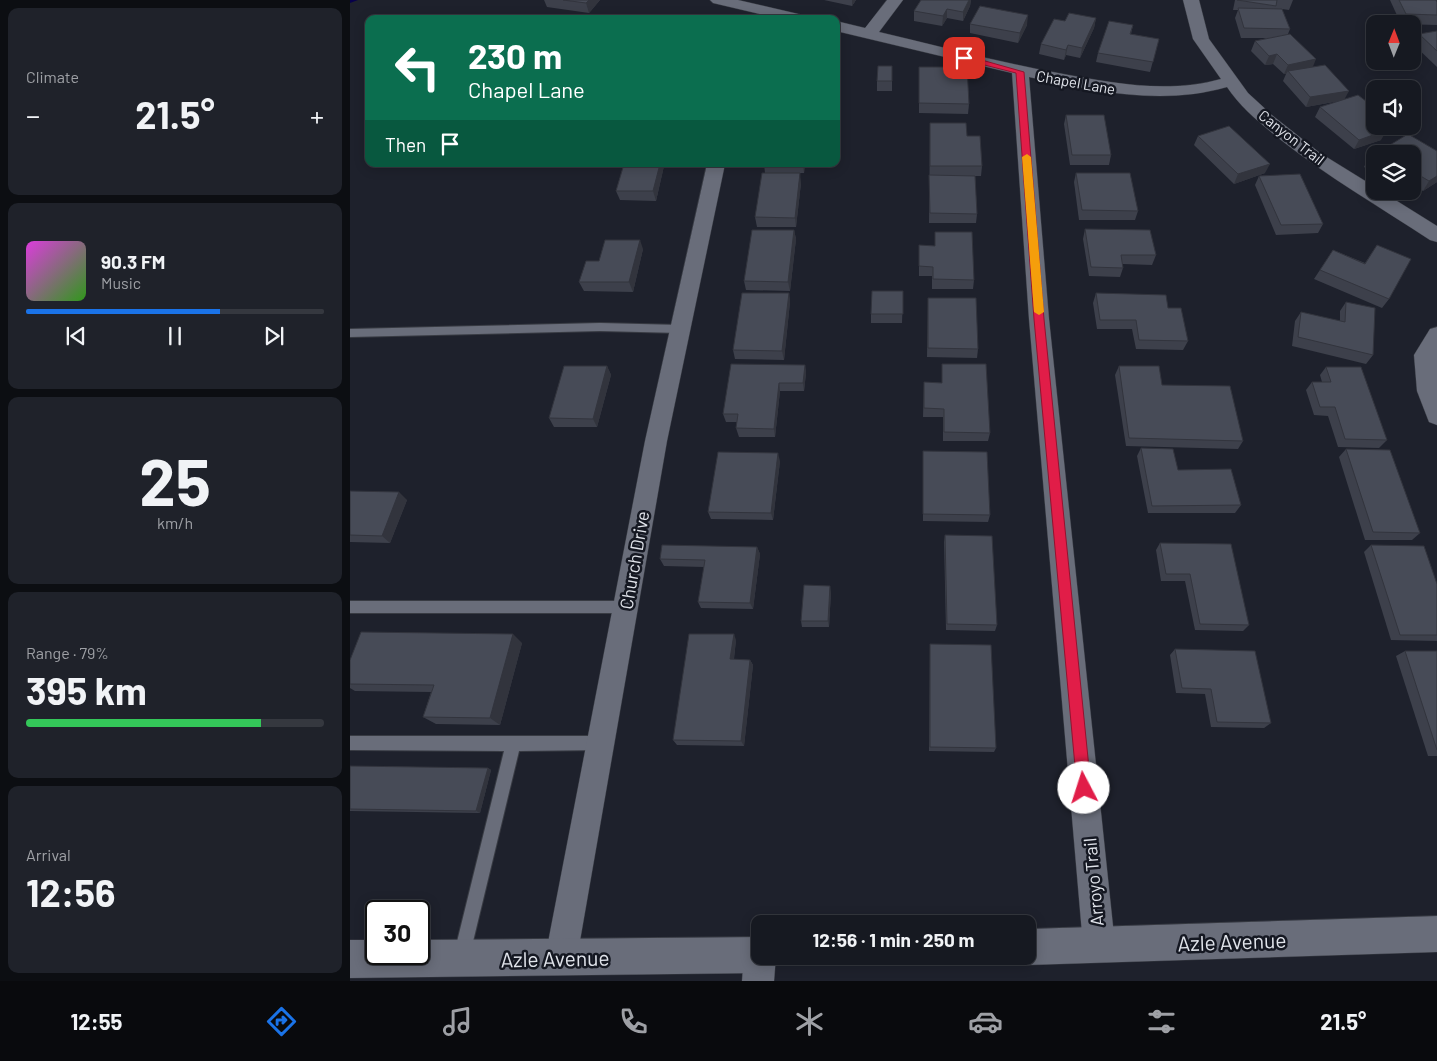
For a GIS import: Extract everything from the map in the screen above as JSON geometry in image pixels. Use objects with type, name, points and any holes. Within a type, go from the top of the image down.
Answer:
[{"type":"main road","name":"Azle Avenue","points":[[1036,947],[1437,934]]},
{"type":"main road","name":"Azle Avenue","points":[[350,959],[461,959],[503,966],[561,958],[751,955]]},
{"type":"street","points":[[718,0],[748,13],[766,15]]},
{"type":"street","points":[[869,34],[895,0]]},
{"type":"street","name":"Canyon Trail","points":[[1191,0],[1201,39],[1242,97],[1267,120],[1314,157],[1437,235]]},
{"type":"street","name":"Chapel Lane","points":[[840,27],[1020,72],[1128,91],[1162,94],[1213,87],[1230,80]]},
{"type":"street","name":"Arroyo Trail","points":[[1020,72],[1039,319],[1099,945]]},
{"type":"street","name":"Church Drive","points":[[561,958],[656,441],[715,167]]},
{"type":"street","points":[[1437,335],[1425,355],[1428,391],[1437,416]]},
{"type":"street","points":[[758,981],[759,965]]},
{"type":"lane","points":[[350,333],[600,328],[680,330]]},
{"type":"lane","points":[[350,607],[626,607]]},
{"type":"lane","points":[[350,743],[601,743]]},
{"type":"lane","points":[[461,959],[513,744]]},
{"type":"building","points":[[563,0],[589,0],[586,3]]},
{"type":"building","points":[[921,0],[969,0],[963,12],[947,9],[943,16],[914,11]]},
{"type":"building","points":[[1237,0],[1277,0],[1276,6]]},
{"type":"building","points":[[1399,0],[1436,0],[1437,15],[1406,14]]},
{"type":"building","points":[[980,6],[1028,15],[1020,33],[970,24]]},
{"type":"building","points":[[1238,8],[1282,9],[1290,29],[1244,28]]},
{"type":"building","points":[[1069,13],[1096,18],[1082,48],[1068,45],[1066,50],[1041,44],[1054,19],[1065,21]]},
{"type":"building","points":[[1109,21],[1133,25],[1130,34],[1159,39],[1153,62],[1098,53]]},
{"type":"building","points":[[1437,31],[1437,51],[1421,36],[1421,34]]},
{"type":"building","points":[[1290,34],[1316,59],[1288,65],[1277,54],[1269,56],[1255,41]]},
{"type":"building","points":[[1325,65],[1349,91],[1310,97],[1288,71]]},
{"type":"building","points":[[878,66],[892,66],[892,81],[877,81]]},
{"type":"building","points":[[919,67],[967,67],[969,104],[919,103]]},
{"type":"building","points":[[1358,95],[1366,101],[1366,135],[1373,135],[1359,140],[1320,107]]},
{"type":"building","points":[[1066,115],[1104,115],[1111,155],[1072,155]]},
{"type":"building","points":[[930,123],[966,123],[967,136],[980,136],[982,166],[930,166]]},
{"type":"building","points":[[1229,126],[1270,164],[1238,174],[1198,136]]},
{"type":"building","points":[[1406,135],[1410,135],[1437,151],[1437,176],[1429,181],[1421,176],[1421,145],[1390,145]]},
{"type":"building","points":[[623,167],[659,167],[653,191],[616,191]]},
{"type":"building","points":[[762,173],[800,173],[795,218],[755,217]]},
{"type":"building","points":[[1076,173],[1130,173],[1138,211],[1082,210]]},
{"type":"building","points":[[1300,174],[1323,224],[1281,225],[1259,176]]},
{"type":"building","points":[[929,175],[975,176],[977,214],[930,213]]},
{"type":"building","points":[[1085,229],[1150,230],[1156,255],[1121,255],[1123,268],[1091,267]]},
{"type":"building","points":[[752,230],[794,230],[788,282],[744,281]]},
{"type":"building","points":[[935,232],[972,232],[974,280],[933,279],[933,267],[919,266],[919,245],[935,246]]},
{"type":"building","points":[[605,240],[640,240],[629,282],[579,282],[586,261],[599,261]]},
{"type":"building","points":[[1377,245],[1411,259],[1389,299],[1320,270],[1333,250],[1365,264]]},
{"type":"building","points":[[872,291],[903,291],[903,314],[871,314]]},
{"type":"building","points":[[742,293],[789,293],[782,351],[733,350]]},
{"type":"building","points":[[1096,293],[1166,295],[1168,308],[1181,308],[1188,341],[1139,340],[1136,320],[1100,320]]},
{"type":"building","points":[[928,298],[976,298],[978,349],[928,348]]},
{"type":"building","points":[[1346,302],[1375,308],[1373,355],[1298,337],[1301,312],[1345,322]]},
{"type":"building","points":[[731,364],[805,365],[803,383],[779,383],[774,429],[736,428],[738,414],[723,414]]},
{"type":"building","points":[[942,364],[986,364],[990,433],[944,432],[944,409],[924,408],[924,382],[942,383]]},
{"type":"building","points":[[564,366],[607,366],[593,419],[549,418]]},
{"type":"building","points":[[1119,366],[1159,366],[1162,385],[1230,386],[1243,441],[1129,438]]},
{"type":"building","points":[[1326,367],[1361,367],[1387,440],[1345,439],[1335,407],[1320,407],[1312,382],[1331,382]]},
{"type":"building","points":[[1141,448],[1173,449],[1178,470],[1231,469],[1241,505],[1152,506]]},
{"type":"building","points":[[1346,449],[1390,450],[1420,533],[1373,532]]},
{"type":"building","points":[[923,451],[987,452],[990,515],[923,514]]},
{"type":"building","points":[[718,452],[778,453],[771,513],[708,512]]},
{"type":"building","points":[[350,491],[399,492],[382,536],[350,535]]},
{"type":"building","points":[[945,535],[992,536],[997,625],[947,624]]},
{"type":"building","points":[[1160,543],[1231,544],[1249,625],[1200,624],[1190,574],[1166,574]]},
{"type":"building","points":[[662,545],[757,547],[750,603],[698,602],[705,560],[660,559]]},
{"type":"building","points":[[1371,545],[1424,546],[1437,584],[1437,635],[1400,635]]},
{"type":"building","points":[[804,585],[830,586],[828,621],[801,621]]},
{"type":"building","points":[[361,632],[513,634],[490,718],[423,717],[434,685],[350,684],[350,660]]},
{"type":"building","points":[[689,634],[734,634],[730,659],[750,660],[741,741],[673,740]]},
{"type":"building","points":[[930,644],[991,645],[996,748],[930,747]]},
{"type":"building","points":[[1175,649],[1255,651],[1271,723],[1217,722],[1211,689],[1182,688]]},
{"type":"building","points":[[1405,651],[1437,651],[1437,750]]},
{"type":"building","points":[[350,766],[488,768],[476,811],[350,809]]},
{"type":"waterway","points":[[350,1],[355,0]]},
{"type":"slow traffic","points":[[1027,157],[1039,312]]},
{"type":"route","points":[[964,58],[1020,72],[1039,319],[1084,788]]}]
